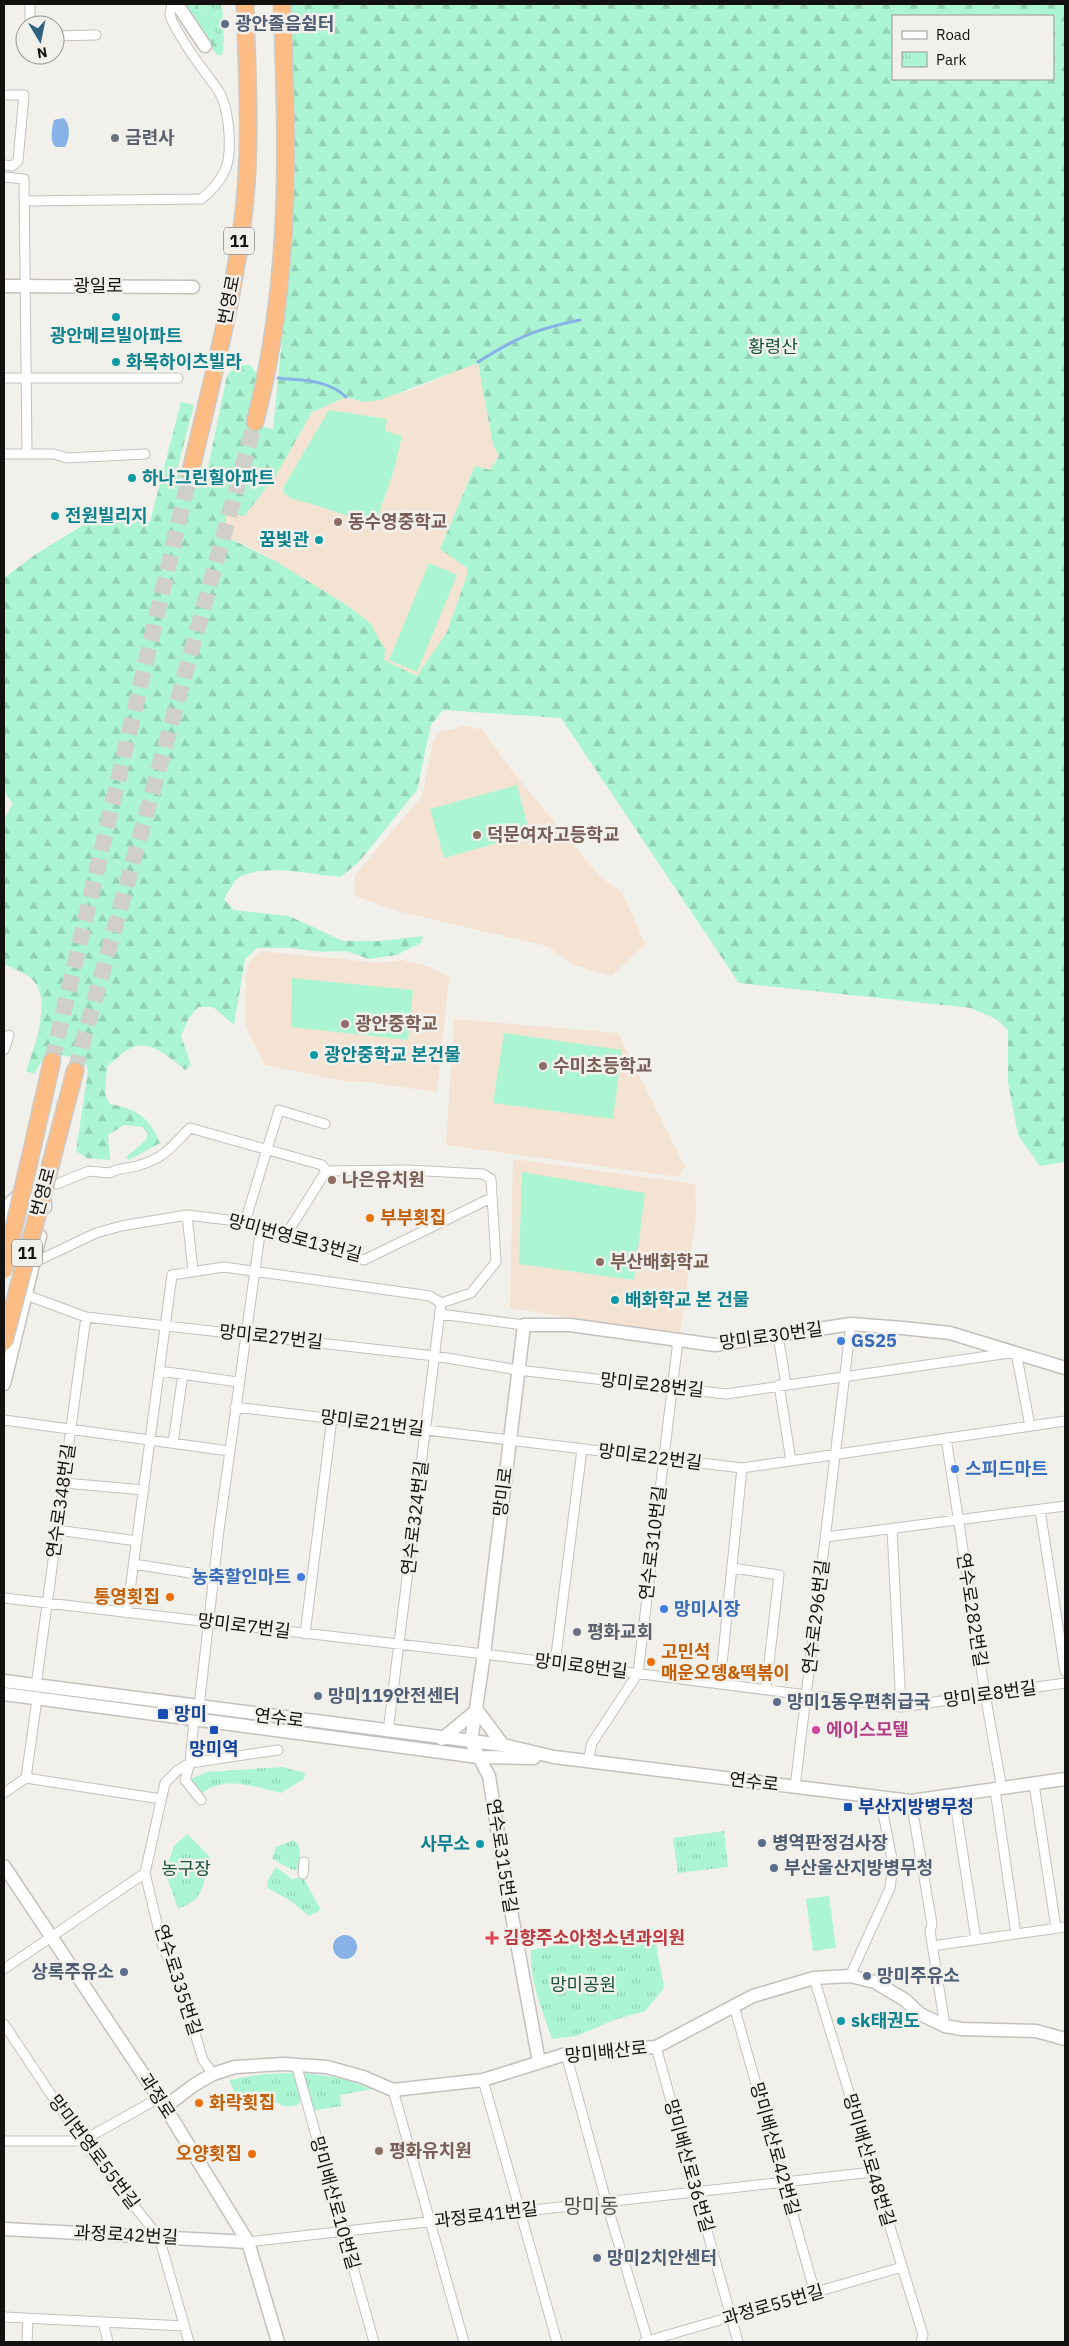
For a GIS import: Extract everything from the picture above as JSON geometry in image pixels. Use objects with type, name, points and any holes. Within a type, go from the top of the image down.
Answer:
[{"type":"highway","name":"번영로","points":[[190,474],[232,284],[244,202],[248,107],[245,4]]},
{"type":"highway","points":[[255,422],[268,367],[276,316],[286,213],[287,146],[282,4]]},
{"type":"highway","name":"번영로","points":[[4,1270],[52,1061]]},
{"type":"highway","name":"번영로","points":[[4,1342],[76,1071]]},
{"type":"street","points":[[24,201],[201,199],[214,190],[226,168],[229,132],[220,93],[197,62],[172,22],[170,14],[172,4]]},
{"type":"street","points":[[178,4],[206,46]]},
{"type":"street","points":[[65,36],[96,35]]},
{"type":"street","points":[[4,95],[24,95],[18,161],[12,166],[4,165]]},
{"type":"street","points":[[4,177],[24,179],[27,453]]},
{"type":"street","name":"광일로","points":[[4,286],[193,286]]},
{"type":"street","points":[[4,378],[178,378]]},
{"type":"street","points":[[4,454],[54,454],[67,458],[145,454]]},
{"type":"street","points":[[4,1050],[9,1035]]},
{"type":"street","points":[[245,1222],[279,1110],[325,1124]]},
{"type":"street","points":[[57,1184],[89,1171],[110,1173],[115,1170],[138,1166],[163,1156],[190,1128],[322,1165],[326,1171]]},
{"type":"street","points":[[127,1613],[172,1275],[224,1267],[430,1296],[441,1304],[472,1293],[496,1262],[491,1179],[483,1174],[407,1170],[326,1171]]},
{"type":"street","points":[[286,1235],[326,1171]]},
{"type":"street","points":[[4,1233],[7,1202],[18,1196],[45,1203],[46,1210],[34,1263],[4,1384]]},
{"type":"street","name":"망미번영로13번길","points":[[34,1263],[96,1233],[122,1226],[187,1215],[245,1222],[364,1260],[492,1198]]},
{"type":"street","points":[[187,1215],[193,1271]]},
{"type":"street","points":[[199,1707],[229,1451],[261,1227]]},
{"type":"street","name":"망미로27번길","points":[[26,1295],[86,1317],[435,1356],[518,1370]]},
{"type":"street","name":"연수로324번길","points":[[388,1732],[441,1304]]},
{"type":"street","points":[[440,1314],[524,1325]]},
{"type":"street","name":"연수로348번길","points":[[36,1686],[86,1317]]},
{"type":"street","name":"망미로30번길","points":[[524,1325],[570,1325],[715,1345],[851,1324],[950,1334],[1065,1368]]},
{"type":"street","name":"연수로296번길","points":[[795,1787],[851,1324]]},
{"type":"street","name":"망미로","points":[[472,1742],[524,1325]]},
{"type":"street","points":[[778,1336],[791,1461]]},
{"type":"street","name":"연수로310번길","points":[[588,1761],[592,1743],[638,1673],[678,1340]]},
{"type":"street","points":[[1016,1352],[1030,1426]]},
{"type":"street","name":"망미로28번길","points":[[518,1370],[726,1394],[1016,1352]]},
{"type":"street","points":[[160,1371],[238,1382]]},
{"type":"street","points":[[173,1443],[183,1374]]},
{"type":"street","name":"망미로21번길","points":[[235,1406],[509,1441]]},
{"type":"street","points":[[305,1634],[332,1418]]},
{"type":"street","points":[[4,1420],[229,1451]]},
{"type":"street","name":"망미로22번길","points":[[509,1441],[742,1468],[1065,1421]]},
{"type":"street","name":"연수로282번길","points":[[946,1438],[999,1789]]},
{"type":"street","points":[[555,1663],[582,1449]]},
{"type":"street","points":[[720,1684],[742,1468]]},
{"type":"street","points":[[64,1483],[144,1490]]},
{"type":"street","points":[[958,1520],[1065,1506]]},
{"type":"street","points":[[1040,1510],[1065,1671]]},
{"type":"street","name":"연수로296번길","points":[[826,1537],[958,1520]]},
{"type":"street","points":[[892,1528],[901,1707]]},
{"type":"street","points":[[57,1530],[137,1541]]},
{"type":"street","points":[[134,1564],[214,1577]]},
{"type":"street","points":[[733,1568],[779,1575],[766,1690]]},
{"type":"street","name":"망미로7번길","points":[[4,1598],[484,1654]]},
{"type":"street","name":"망미로8번길","points":[[484,1654],[901,1707],[1065,1683]]},
{"type":"street","name":"연수로","points":[[4,1682],[388,1732],[503,1745],[554,1757],[911,1802],[1065,1779]]},
{"type":"street","name":"연수로","points":[[4,1694],[479,1757],[554,1757]]},
{"type":"street","points":[[26,1778],[37,1699]]},
{"type":"street","points":[[442,1738],[477,1710],[503,1745]]},
{"type":"street","points":[[194,1720],[190,1763],[185,1780],[201,1800]]},
{"type":"street","name":"연수로315번길","points":[[472,1742],[489,1776],[505,1878],[539,2062]]},
{"type":"street","points":[[190,1763],[278,1750]]},
{"type":"street","name":"연수로335번길","points":[[190,1763],[178,1770],[165,1783],[145,1873],[162,1944],[182,1991],[203,2060],[213,2074]]},
{"type":"street","points":[[4,1793],[26,1778],[161,1799]]},
{"type":"street","points":[[932,1946],[1061,1928],[1034,1784]]},
{"type":"street","points":[[999,1789],[1016,1934]]},
{"type":"street","points":[[954,1796],[976,1940]]},
{"type":"street","points":[[850,1976],[890,1888],[893,1864],[880,1798]]},
{"type":"street","points":[[911,1802],[932,1924],[930,1931],[945,2026]]},
{"type":"street","points":[[304,1862],[304,1874]]},
{"type":"street","name":"과정로","points":[[4,1866],[50,1938],[162,2102],[248,2242],[278,2342]]},
{"type":"street","points":[[4,1969],[145,1873]]},
{"type":"street","name":"망미배산로","points":[[162,2102],[213,2074],[235,2067],[296,2064],[327,2067],[393,2090],[482,2080],[566,2054],[656,2047],[753,1996],[814,1978],[850,1976],[875,1982],[906,2000],[920,2014],[945,2026],[962,2029],[1036,2031],[1065,2039]]},
{"type":"street","name":"망미배산로48번길","points":[[814,1978],[923,2335],[921,2342]]},
{"type":"street","name":"망미배산로42번길","points":[[734,2006],[816,2293]]},
{"type":"street","name":"망미번영로55번길","points":[[4,2024],[82,2142],[159,2237],[189,2342]]},
{"type":"street","name":"망미배산로36번길","points":[[656,2047],[738,2342]]},
{"type":"street","points":[[566,2054],[646,2342]]},
{"type":"street","name":"망미배산로10번길","points":[[296,2064],[374,2342]]},
{"type":"street","points":[[482,2080],[557,2342]]},
{"type":"street","points":[[393,2090],[464,2342]]},
{"type":"street","points":[[4,2141],[82,2142],[162,2102]]},
{"type":"street","name":"과정로41번길","points":[[248,2242],[873,2172]]},
{"type":"street","name":"과정로42번길","points":[[4,2229],[248,2242]]},
{"type":"street","name":"과정로55번길","points":[[646,2342],[902,2267]]},
{"type":"street","points":[[4,2317],[184,2326]]},
{"type":"street","points":[[27,2342],[28,2318]]},
{"type":"street","points":[[103,2322],[108,2342]]},
{"type":"shaded area","name":"동수영중학교","points":[[478,362],[493,445],[499,455],[490,470],[475,466],[440,548],[467,568],[467,575],[447,632],[417,676],[384,660],[370,623],[348,606],[252,548],[225,536],[226,513],[275,477],[312,412],[346,397],[363,402],[409,391]]},
{"type":"shaded area","name":"덕문여자고등학교","points":[[465,726],[483,730],[509,767],[600,877],[622,892],[645,944],[611,976],[572,964],[547,946],[401,912],[355,896],[355,875],[422,796],[433,742],[437,733]]},
{"type":"shaded area","name":"광안중학교","points":[[260,951],[380,963],[402,960],[430,967],[449,977],[437,1092],[358,1081],[349,1082],[265,1065],[247,1029],[245,1019],[246,977],[249,962]]},
{"type":"shaded area","name":"수미초등학교","points":[[454,1019],[618,1033],[685,1167],[679,1177],[446,1145]]},
{"type":"shaded area","name":"부산배화학교","points":[[513,1159],[695,1184],[696,1216],[680,1335],[510,1308]]},
{"type":"green space","points":[[182,4],[198,4],[199,9],[220,38],[223,45],[221,55],[217,55]]},
{"type":"green space","points":[[198,4],[222,4],[224,44],[199,9]]},
{"type":"green space","name":"황령산","points":[[287,4],[1065,4],[1065,1162],[1040,1166],[1018,1135],[1008,1083],[1008,1030],[996,1019],[971,1008],[739,983],[561,718],[443,710],[431,725],[417,790],[358,863],[340,877],[275,870],[251,873],[237,879],[224,899],[234,910],[289,916],[343,941],[380,941],[423,936],[421,943],[396,955],[369,959],[346,951],[321,952],[291,948],[257,948],[245,959],[234,1025],[213,1007],[198,1007],[189,1018],[181,1036],[191,1065],[185,1070],[159,1051],[152,1047],[144,1046],[136,1046],[129,1049],[107,1066],[105,1094],[110,1104],[128,1109],[141,1116],[156,1134],[160,1143],[129,1160],[126,1157],[145,1141],[148,1134],[143,1127],[124,1125],[108,1135],[110,1160],[87,1158],[76,1151],[88,1071],[85,1060],[47,1052],[34,1074],[26,1071],[39,1027],[41,1015],[40,993],[30,977],[4,964],[4,819],[13,804],[4,791],[4,578],[36,554],[105,512],[150,522],[181,402],[194,405],[176,474],[205,482],[227,375],[238,365],[250,365],[257,374],[256,392],[247,422],[273,429],[290,262],[294,188]],"holes":[[[478,363],[493,445],[499,456],[490,470],[475,466],[440,549],[467,568],[467,575],[447,632],[417,676],[384,660],[385,649],[370,623],[348,606],[277,562],[225,536],[226,513],[244,516],[275,477],[312,412],[346,397],[363,402],[380,400]]]},
{"type":"green space","points":[[329,410],[387,419],[385,431],[402,436],[394,470],[375,525],[292,499],[284,493],[284,486]]},
{"type":"green space","points":[[429,563],[457,575],[417,672],[389,660]]},
{"type":"green space","points":[[517,785],[530,834],[444,858],[430,809]]},
{"type":"green space","points":[[292,978],[413,990],[408,1040],[291,1027]]},
{"type":"green space","points":[[504,1033],[622,1050],[613,1119],[493,1103]]},
{"type":"green space","points":[[522,1172],[645,1193],[634,1280],[519,1264]]},
{"type":"green space","points":[[282,1767],[305,1773],[304,1779],[281,1793],[241,1784],[231,1784],[211,1788],[202,1793],[191,1779],[206,1772]]},
{"type":"green space","points":[[724,1831],[728,1867],[678,1873],[673,1838]]},
{"type":"green space","name":"농구장","points":[[187,1834],[209,1856],[211,1865],[206,1869],[200,1894],[192,1902],[178,1909],[165,1872],[174,1846]]},
{"type":"green space","points":[[294,1840],[299,1846],[301,1869],[293,1870],[272,1859],[276,1847]]},
{"type":"green space","points":[[276,1867],[292,1879],[303,1877],[321,1910],[309,1916],[291,1901],[268,1888],[267,1882]]},
{"type":"green space","points":[[829,1896],[836,1948],[813,1951],[806,1899]]},
{"type":"green space","name":"망미공원","points":[[653,1927],[664,1988],[645,2011],[614,2020],[577,2036],[552,2039],[534,1984],[531,1950]]},
{"type":"green space","points":[[294,2073],[302,2100],[290,2107],[268,2097],[257,2100],[254,2104],[238,2101],[229,2080],[264,2074]]},
{"type":"green space","points":[[306,2073],[346,2079],[372,2089],[340,2095],[341,2106],[312,2111],[302,2076]]},
{"type":"water","points":[[63,118],[66,120],[69,131],[68,140],[65,147],[56,147],[52,142],[54,120]]},
{"type":"water","points":[[340,1935],[350,1935],[357,1942],[357,1952],[350,1959],[340,1959],[333,1952],[333,1942]]},
{"type":"waterway","points":[[478,362],[526,335],[580,320]]},
{"type":"waterway","points":[[278,378],[323,384],[339,391],[346,397]]},
{"type":"tunnel","points":[[75,1071],[255,422]]},
{"type":"tunnel","points":[[52,1061],[190,474]]},
{"type":"place","name":"광안졸음쉼터","points":[[225,24]]},
{"type":"place","name":"금련사","points":[[115,138]]},
{"type":"place","name":"광안메르빌아파트","points":[[116,317]]},
{"type":"place","name":"화목하이츠빌라","points":[[116,362]]},
{"type":"place","name":"하나그린힐아파트","points":[[132,478]]},
{"type":"place","name":"전원빌리지","points":[[55,516]]},
{"type":"place","name":"동수영중학교","points":[[338,522]]},
{"type":"place","name":"꿈빛관","points":[[319,540]]},
{"type":"place","name":"덕문여자고등학교","points":[[477,835]]},
{"type":"place","name":"광안중학교","points":[[345,1024]]},
{"type":"place","name":"광안중학교 본건물","points":[[314,1055]]},
{"type":"place","name":"수미초등학교","points":[[543,1066]]},
{"type":"place","name":"나은유치원","points":[[332,1180]]},
{"type":"place","name":"부부횟집","points":[[370,1218]]},
{"type":"place","name":"부산배화학교","points":[[600,1262]]},
{"type":"place","name":"배화학교 본 건물","points":[[615,1300]]},
{"type":"place","name":"GS25","points":[[841,1341]]},
{"type":"place","name":"스피드마트","points":[[955,1469]]},
{"type":"place","name":"농축할인마트","points":[[301,1577]]},
{"type":"place","name":"통영횟집","points":[[170,1597]]},
{"type":"place","name":"망미시장","points":[[664,1609]]},
{"type":"place","name":"평화교회","points":[[577,1632]]},
{"type":"place","name":"고민석 매운오뎅&떡볶이","points":[[651,1662]]},
{"type":"place","name":"망미119안전센터","points":[[318,1696]]},
{"type":"place","name":"망미1동우편취급국","points":[[777,1702]]},
{"type":"place","name":"망미","points":[[163,1714]]},
{"type":"place","name":"망미역","points":[[214,1730]]},
{"type":"place","name":"에이스모텔","points":[[816,1730]]},
{"type":"place","name":"부산지방병무청","points":[[848,1807]]},
{"type":"place","name":"병역판정검사장","points":[[762,1843]]},
{"type":"place","name":"사무소","points":[[480,1844]]},
{"type":"place","name":"부산울산지방병무청","points":[[774,1868]]},
{"type":"place","name":"김향주소아청소년과의원","points":[[492,1938]]},
{"type":"place","name":"상록주유소","points":[[124,1972]]},
{"type":"place","name":"망미주유소","points":[[867,1976]]},
{"type":"place","name":"sk태권도","points":[[841,2021]]},
{"type":"place","name":"화락횟집","points":[[199,2103]]},
{"type":"place","name":"평화유치원","points":[[379,2151]]},
{"type":"place","name":"오양횟집","points":[[252,2154]]},
{"type":"place","name":"망미2치안센터","points":[[597,2258]]},
{"type":"district","name":"망미동","points":[[591,2206]]}]
